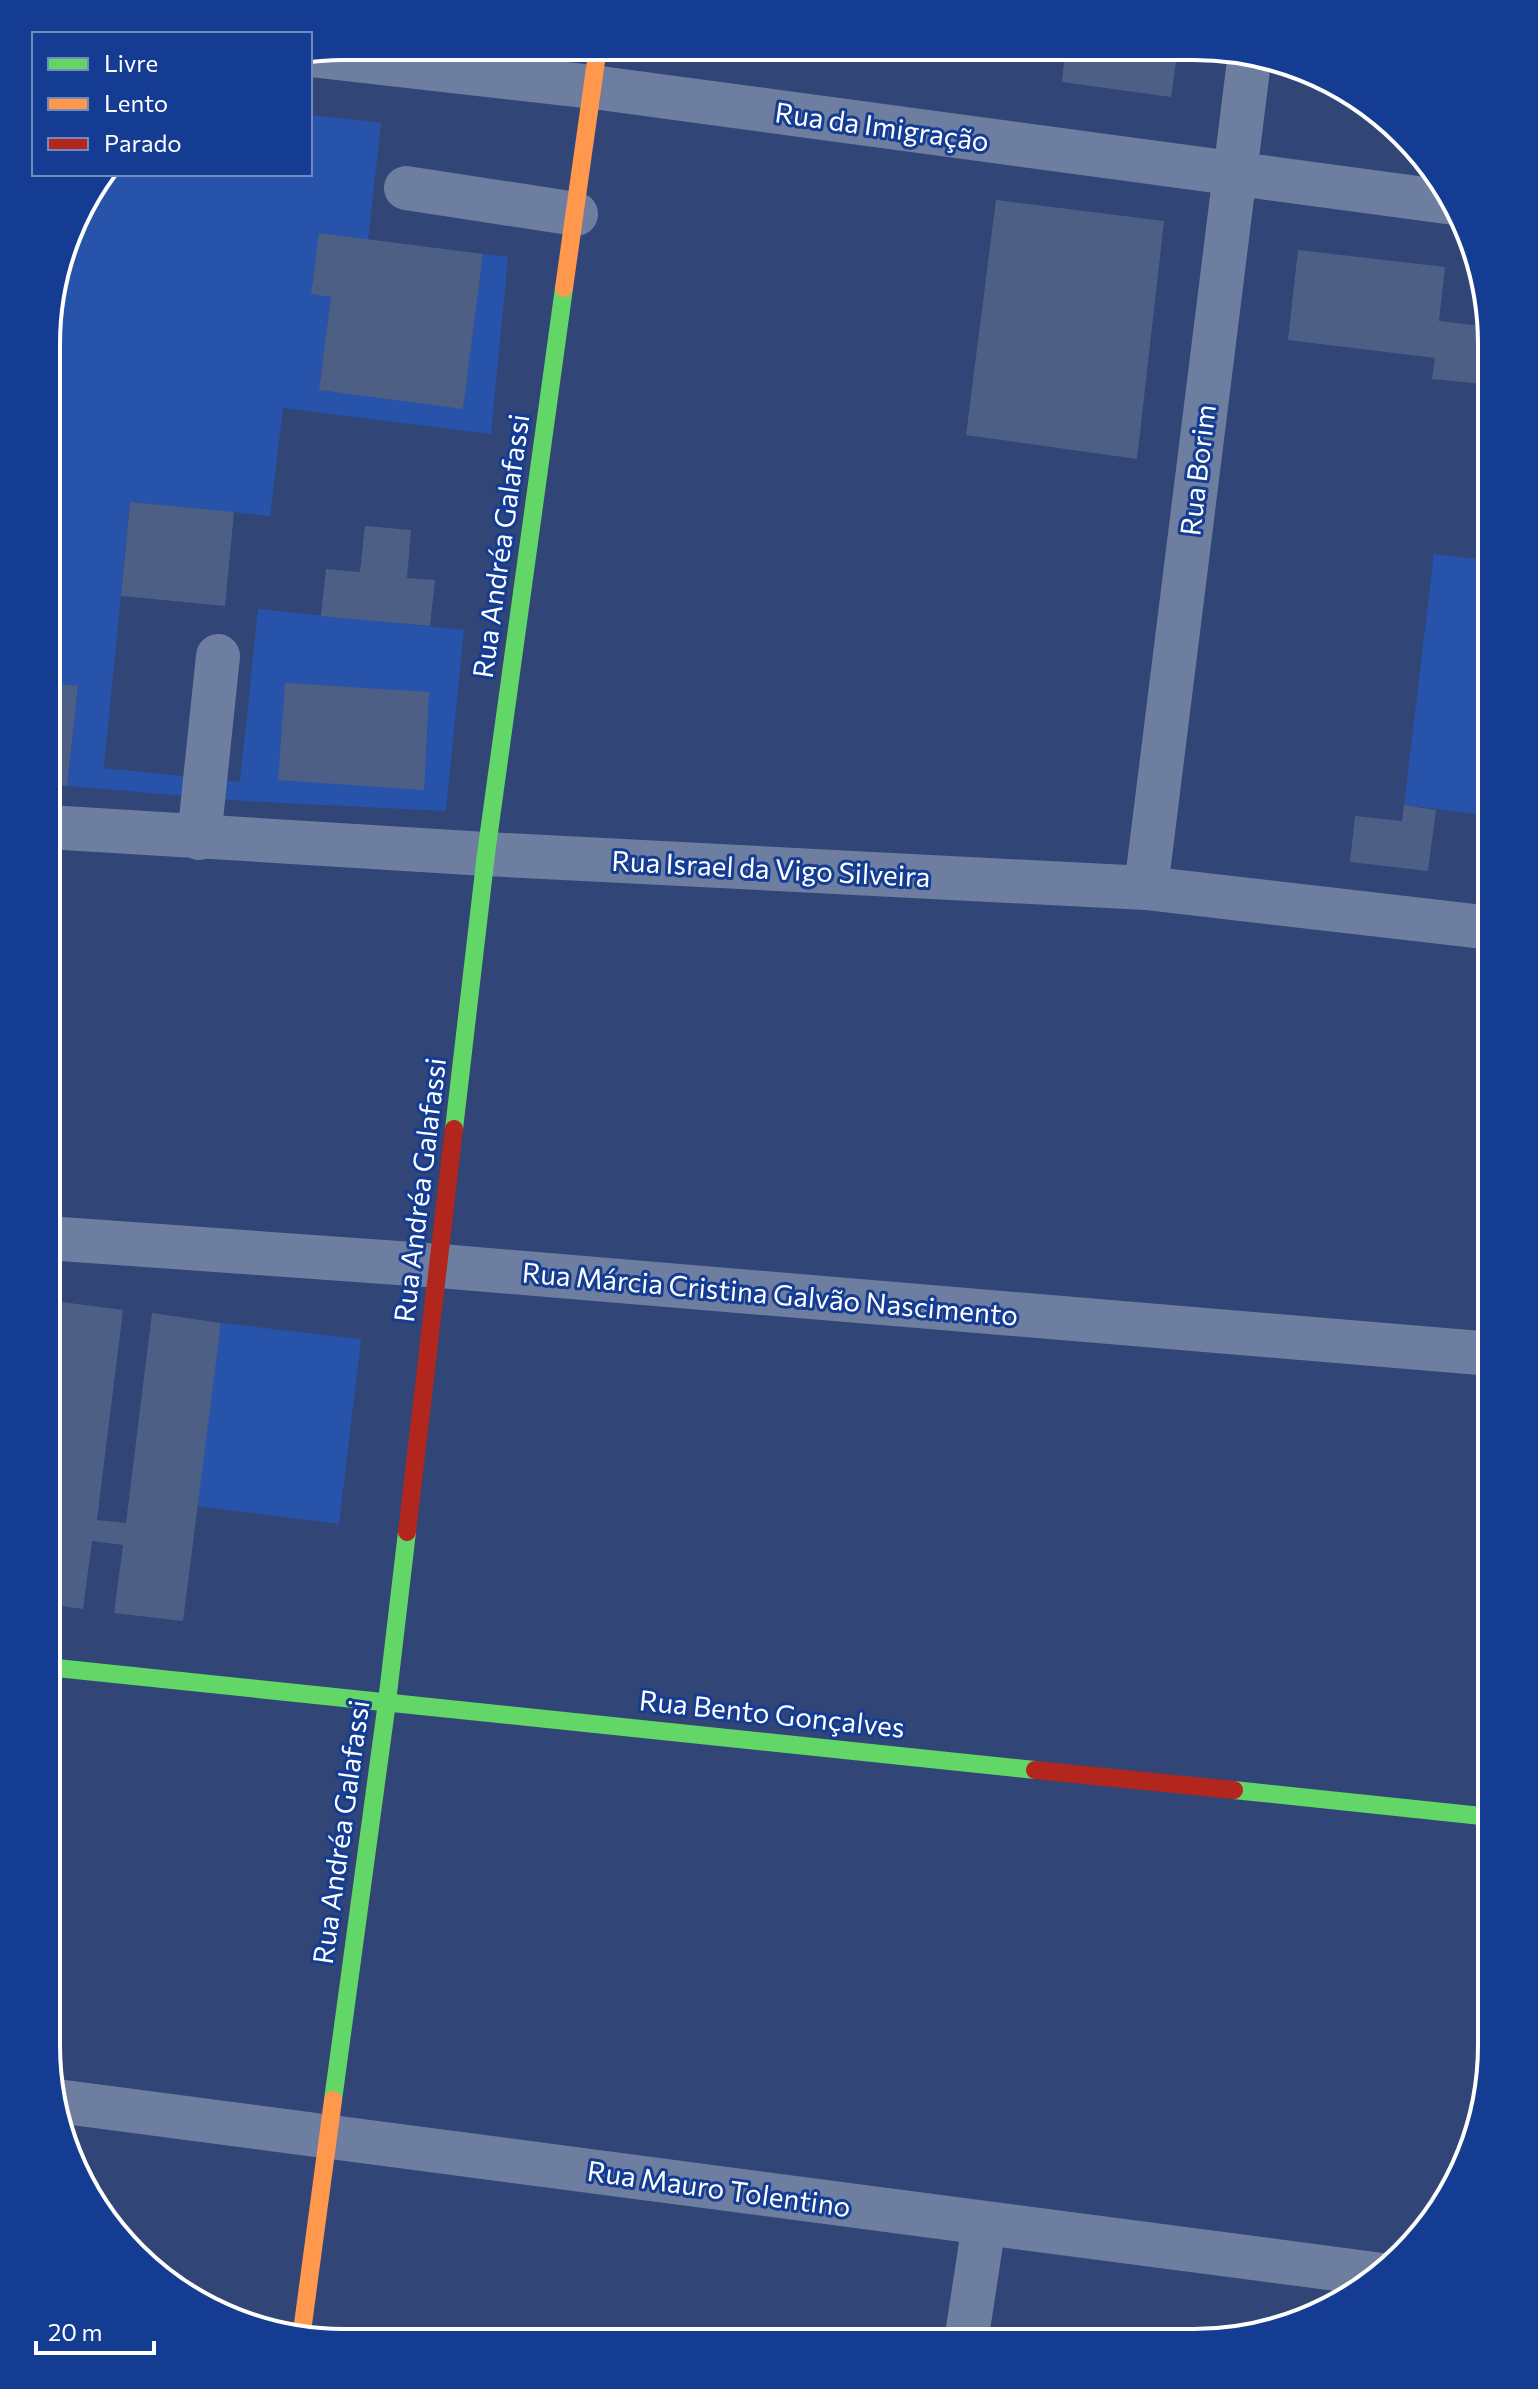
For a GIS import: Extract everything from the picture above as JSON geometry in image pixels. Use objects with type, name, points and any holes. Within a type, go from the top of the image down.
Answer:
[{"type":"street","name":"Rua da Imigração","points":[[449,61],[595,67],[1234,175],[1439,201]]},
{"type":"street","name":"Rua Borim","points":[[1146,888],[1248,65]]},
{"type":"street","name":"Rua Andréa Galafassi","points":[[303,2326],[387,1702],[486,854],[595,67]]},
{"type":"street","points":[[406,188],[576,214]]},
{"type":"street","points":[[199,838],[218,656]]},
{"type":"street","name":"Rua Israel da Vigo Silveira","points":[[60,828],[486,854],[1146,888],[1478,926]]},
{"type":"street","name":"Rua Márcia Cristina Galvão Nascimento","points":[[60,1239],[440,1266],[1478,1353]]},
{"type":"street","name":"Rua Bento Gonçalves","points":[[60,1668],[1478,1816]]},
{"type":"street","name":"Rua Mauro Tolentino","points":[[65,2102],[1363,2273]]},
{"type":"street","points":[[968,2329],[984,2224]]},
{"type":"shaded area","points":[[312,115],[381,123],[368,240],[319,234],[311,294],[331,297],[319,390],[463,408],[483,254],[508,257],[491,434],[283,408],[270,516],[130,502],[104,768],[240,782],[258,609],[464,630],[446,811],[246,801],[67,786],[78,687],[60,685],[60,344],[65,288],[89,218],[115,176],[312,176]]},
{"type":"shaded area","points":[[1434,554],[1478,559],[1478,814],[1404,805]]},
{"type":"shaded area","points":[[221,1323],[361,1339],[339,1524],[197,1506]]},
{"type":"building","points":[[1064,60],[1176,60],[1171,97],[1062,82]]},
{"type":"building","points":[[996,200],[1164,221],[1137,459],[966,435]]},
{"type":"building","points":[[319,233],[483,254],[463,409],[319,390],[331,297],[311,294]]},
{"type":"building","points":[[1298,250],[1445,267],[1439,321],[1477,326],[1478,384],[1432,379],[1435,358],[1288,340]]},
{"type":"building","points":[[130,502],[234,512],[225,606],[121,596]]},
{"type":"building","points":[[365,526],[411,530],[407,578],[435,580],[430,626],[321,616],[326,569],[360,572]]},
{"type":"building","points":[[285,683],[429,692],[424,790],[278,780]]},
{"type":"building","points":[[60,684],[78,686],[67,786],[60,785]]},
{"type":"building","points":[[1404,805],[1436,810],[1428,871],[1350,862],[1355,816],[1402,821]]},
{"type":"building","points":[[60,1302],[123,1310],[97,1520],[126,1523],[152,1313],[221,1323],[183,1621],[114,1613],[123,1545],[92,1541],[83,1609],[60,1606]]},
{"type":"traffic: fast","points":[[454,1129],[486,854],[564,288]]},
{"type":"traffic: fast","points":[[333,2100],[407,1532]]},
{"type":"traffic: fast","points":[[60,1668],[1035,1770]]},
{"type":"traffic: fast","points":[[1234,1790],[1478,1816]]},
{"type":"traffic: slow","points":[[564,288],[596,61]]},
{"type":"traffic: slow","points":[[303,2326],[333,2100]]},
{"type":"traffic: jam","points":[[407,1532],[454,1129]]},
{"type":"traffic: jam","points":[[1035,1770],[1234,1790]]}]
